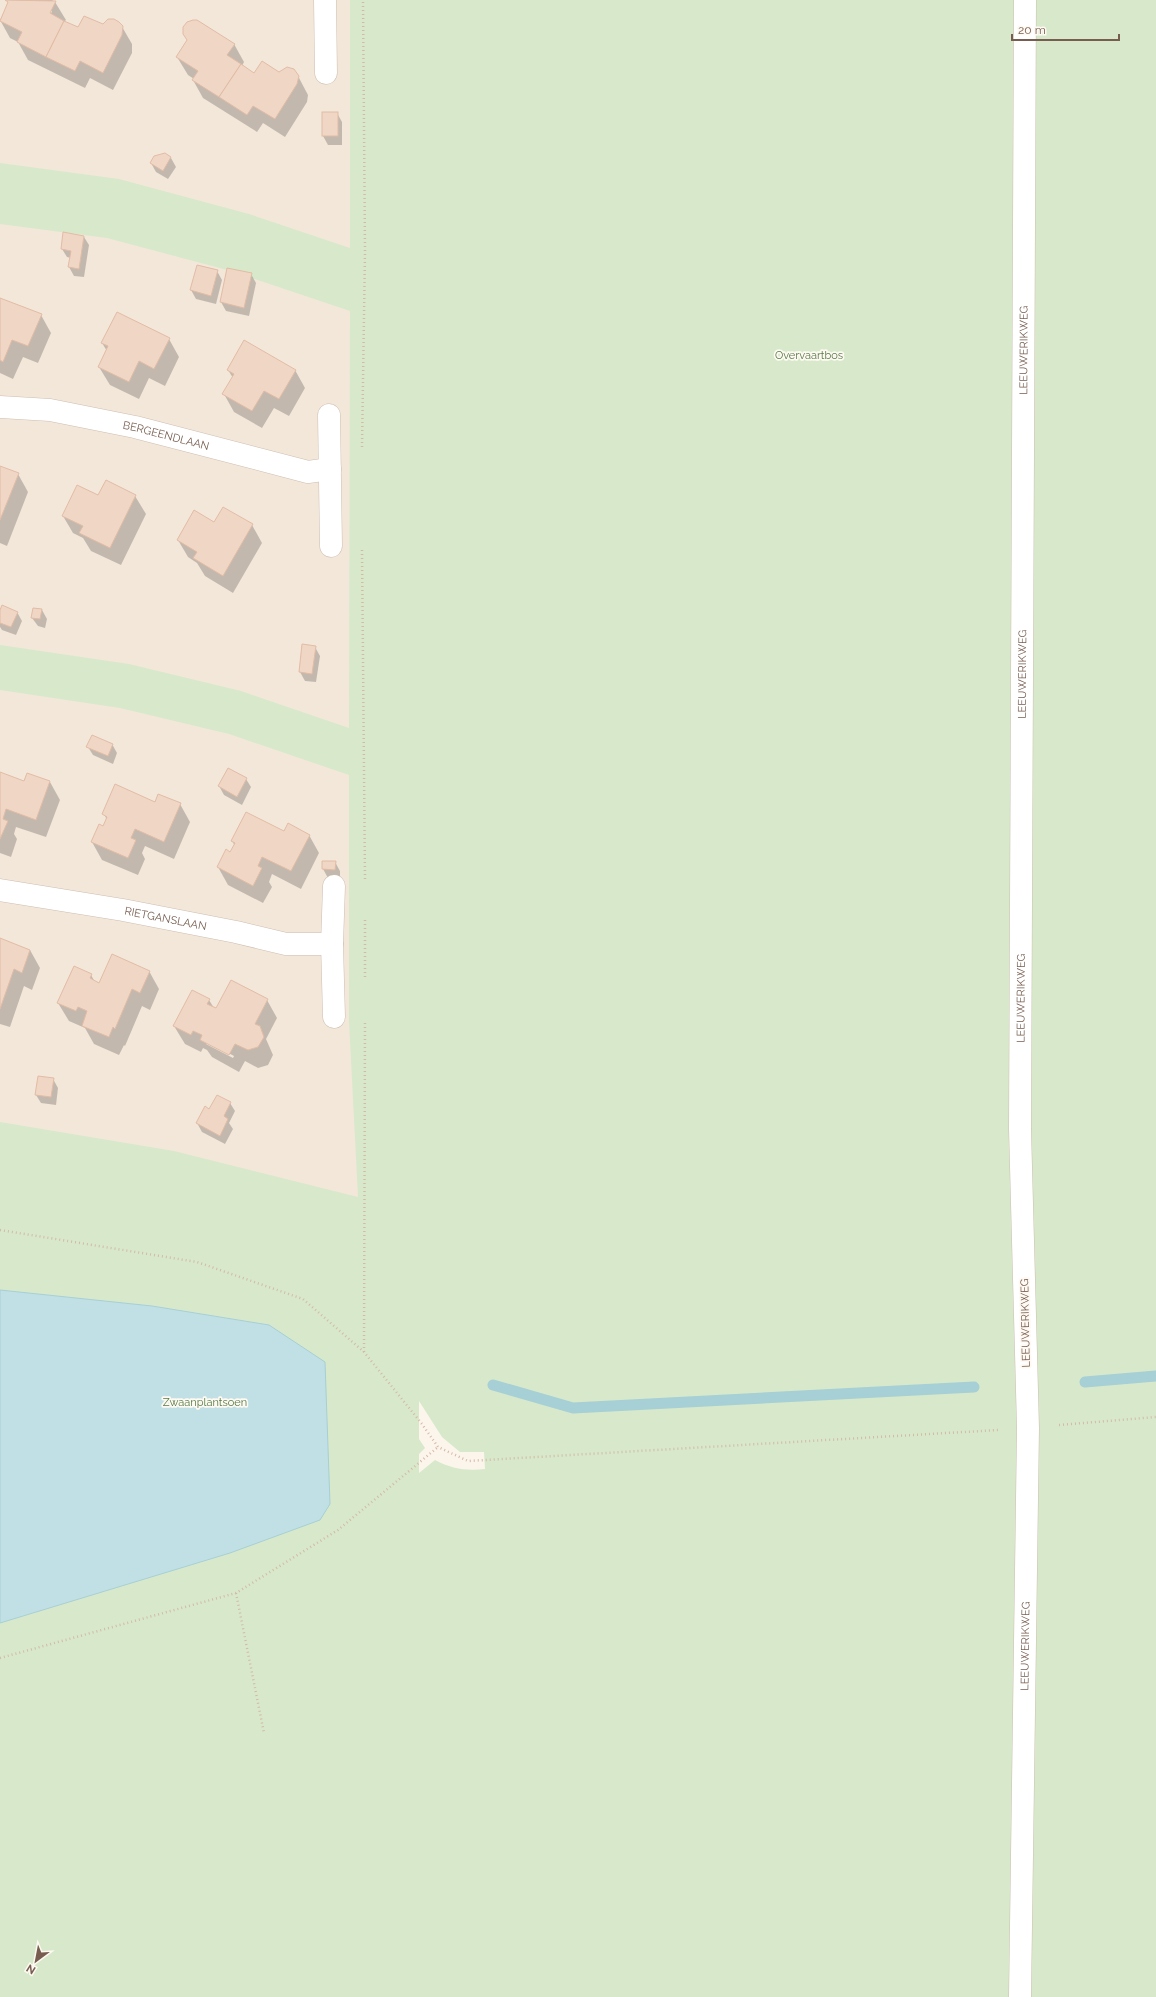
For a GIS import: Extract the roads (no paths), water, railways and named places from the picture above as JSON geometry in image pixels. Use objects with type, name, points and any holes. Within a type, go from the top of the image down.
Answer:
[{"type":"street","name":"LEEUWERIKWEG","points":[[1020,1997],[1028,1428],[1020,1129],[1025,0]]},
{"type":"street","points":[[322,1],[326,73]]},
{"type":"street","name":"BERGEENDLAAN","points":[[0,407],[50,410],[134,427],[308,472],[330,469]]},
{"type":"street","points":[[329,415],[331,546]]},
{"type":"street","points":[[334,886],[332,944],[334,1018]]},
{"type":"street","name":"RIETGANSLAAN","points":[[0,890],[131,911],[236,932],[286,944],[332,944]]},
{"type":"water","points":[[0,1290],[152,1306],[269,1325],[325,1362],[330,1504],[320,1520],[230,1553],[0,1623]]},
{"type":"waterway","points":[[1085,1382],[1156,1376]]},
{"type":"waterway","points":[[493,1385],[573,1408],[974,1387]]},
{"type":"park label","name":"Overvaartbos","points":[[809,355]]},
{"type":"park label","name":"Zwaanplantsoen","points":[[205,1402]]}]
